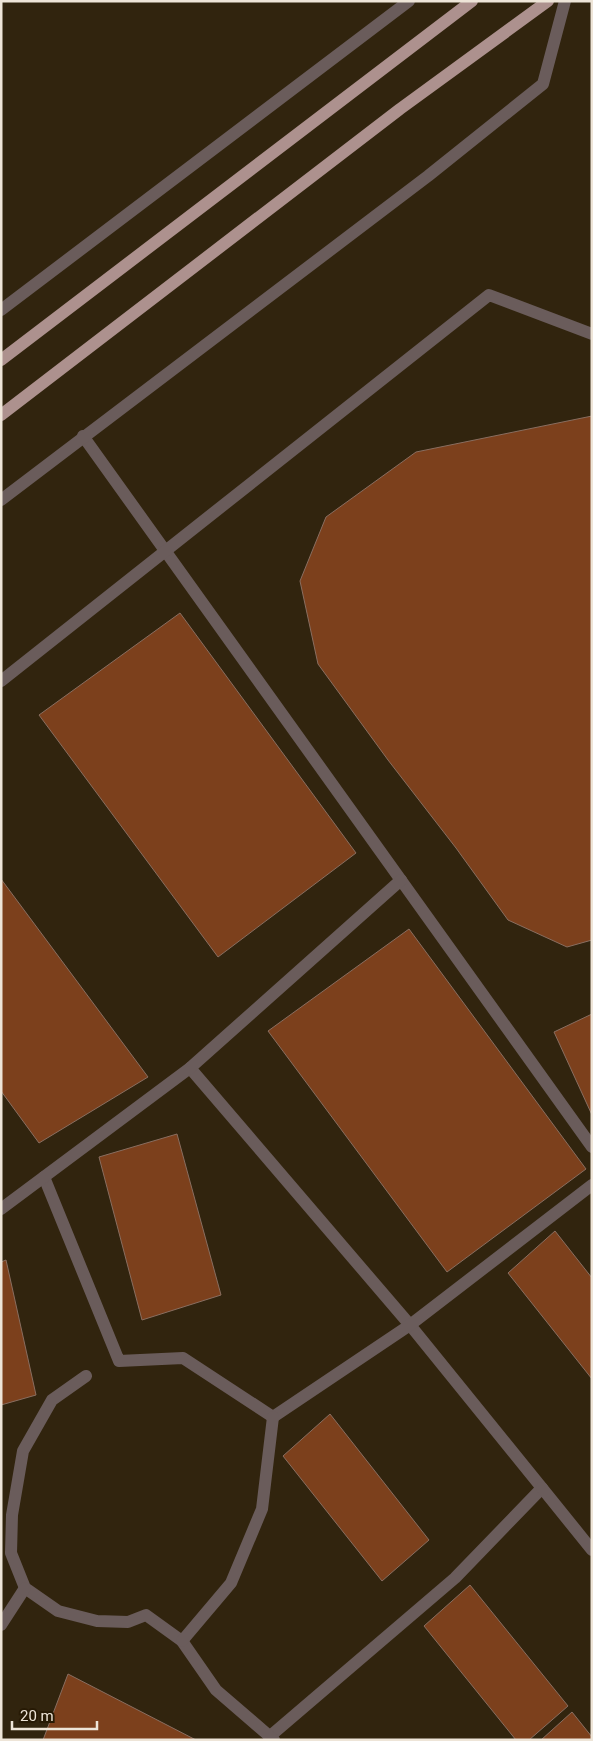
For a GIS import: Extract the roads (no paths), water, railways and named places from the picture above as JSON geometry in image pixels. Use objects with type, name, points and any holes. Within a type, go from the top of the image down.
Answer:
[{"type":"main road","points":[[1,360],[472,1]]},
{"type":"main road","points":[[1,416],[400,109],[548,1]]},
{"type":"street","points":[[1,310],[409,1]]},
{"type":"street","points":[[1,500],[428,176],[543,84],[565,1]]},
{"type":"street","points":[[1,681],[489,295],[592,334]]},
{"type":"street","points":[[83,436],[592,1147]]},
{"type":"street","points":[[1,1209],[190,1068],[401,880]]},
{"type":"street","points":[[190,1068],[410,1325],[592,1550]]},
{"type":"street","points":[[44,1177],[120,1361],[183,1358],[272,1417]]},
{"type":"street","points":[[272,1417],[410,1325],[592,1185]]},
{"type":"street","points":[[86,1376],[52,1400],[23,1450],[12,1515],[11,1553],[25,1588],[58,1611],[97,1621],[128,1622],[146,1615],[182,1641],[216,1690],[271,1738],[455,1578],[542,1488]]},
{"type":"street","points":[[182,1641],[231,1583],[262,1510],[272,1417]]},
{"type":"street","points":[[1,1625],[25,1588]]}]
